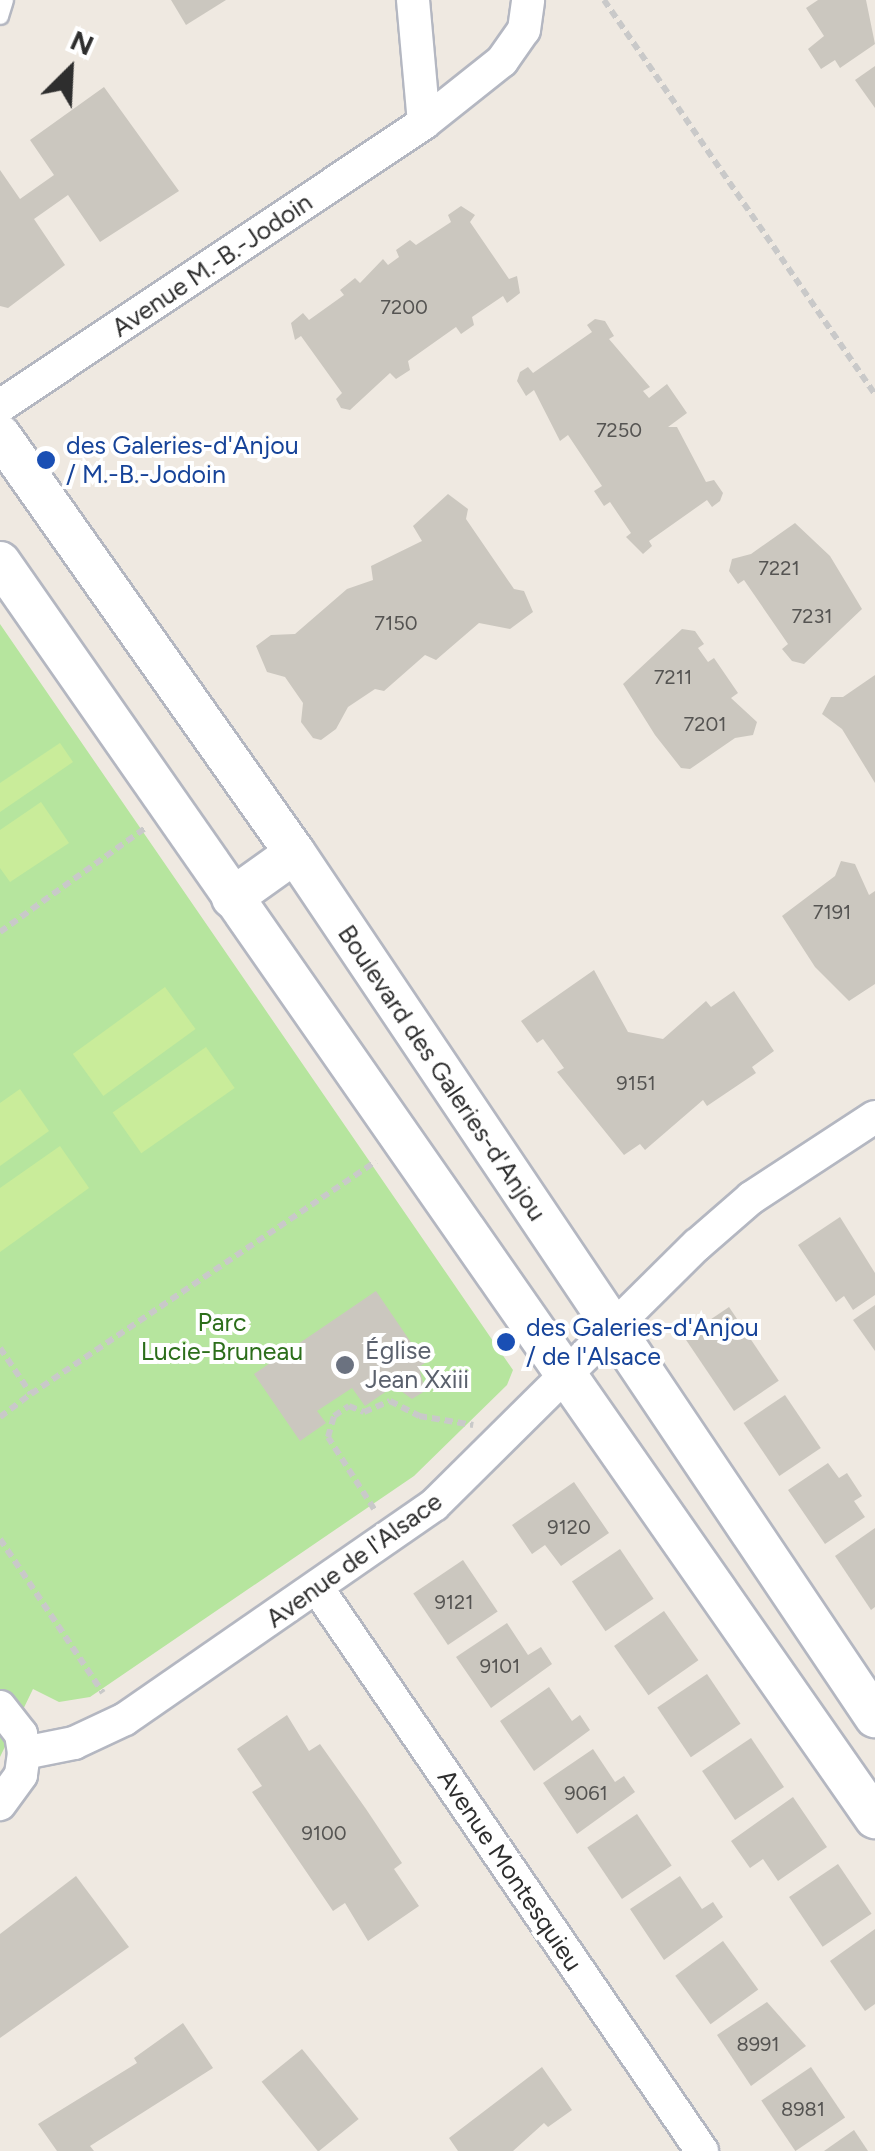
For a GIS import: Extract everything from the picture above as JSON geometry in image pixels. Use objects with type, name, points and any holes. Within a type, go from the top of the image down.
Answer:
[{"type":"street","points":[[414,0],[424,123]]},
{"type":"street","name":"Avenue M.-B.-Jodoin","points":[[0,406],[424,123],[502,62],[524,30],[528,0]]},
{"type":"street","name":"Boulevard des Galeries-d'Anjou","points":[[0,435],[295,853],[875,1718]]},
{"type":"street","points":[[0,562],[875,1818]]},
{"type":"street","points":[[232,898],[295,853]]},
{"type":"street","name":"Avenue de l'Alsace","points":[[24,1753],[74,1743],[125,1720],[434,1505],[612,1328],[752,1198],[873,1122]]},
{"type":"street","name":"Avenue Montesquieu","points":[[318,1589],[702,2151]]},
{"type":"street","points":[[0,1707],[21,1734],[24,1753],[22,1774],[0,1804]]},
{"type":"lane","points":[[0,16],[5,0]]},
{"type":"path","points":[[604,0],[875,395]]},
{"type":"path","points":[[0,932],[146,828]]},
{"type":"path","points":[[0,1417],[376,1161]]},
{"type":"path","points":[[0,1348],[32,1394]]},
{"type":"path","points":[[374,1509],[328,1437],[334,1416],[349,1406],[364,1412],[390,1401],[419,1416],[473,1425]]},
{"type":"path","points":[[0,1540],[103,1693]]},
{"type":"green space","name":"Parc Lucie-Bruneau","points":[[0,624],[513,1370],[507,1385],[414,1476],[90,1697],[59,1702],[33,1689],[0,1757]]},
{"type":"green space","points":[[60,743],[73,762],[0,812],[0,783]]},
{"type":"green space","points":[[41,802],[69,843],[10,882],[0,868],[0,830]]},
{"type":"green space","points":[[165,987],[196,1029],[103,1096],[73,1054]]},
{"type":"green space","points":[[206,1047],[235,1088],[141,1153],[113,1112]]},
{"type":"green space","points":[[20,1089],[49,1131],[0,1166],[0,1103]]},
{"type":"green space","points":[[60,1146],[89,1188],[0,1252],[0,1188]]},
{"type":"building","points":[[171,0],[226,0],[186,25]]},
{"type":"building","points":[[818,0],[866,0],[875,44],[840,68],[835,60],[821,69],[808,49],[824,36],[806,8]]},
{"type":"building","points":[[875,66],[875,108],[855,80]]},
{"type":"building","points":[[104,87],[179,191],[100,242],[68,195],[34,219],[65,265],[8,308],[0,306],[0,170],[20,199],[54,175],[30,140]]},
{"type":"building","points":[[461,206],[475,215],[470,222],[509,279],[517,276],[520,293],[507,303],[503,296],[472,317],[474,325],[461,334],[456,327],[408,361],[410,370],[396,379],[390,373],[350,410],[341,408],[336,399],[342,393],[301,336],[295,340],[291,323],[303,313],[309,320],[344,295],[340,290],[355,278],[360,283],[383,259],[388,265],[399,257],[396,250],[410,240],[416,245],[451,222],[448,215]]},
{"type":"building","points":[[595,319],[605,321],[614,336],[609,339],[650,387],[643,391],[649,398],[667,384],[687,413],[668,427],[677,427],[706,482],[714,480],[723,493],[712,507],[707,500],[649,541],[652,546],[643,554],[626,537],[631,533],[610,502],[604,506],[594,491],[602,486],[568,435],[560,441],[534,390],[526,396],[517,381],[520,372],[528,367],[533,373],[592,332],[587,325]]},
{"type":"building","points":[[448,494],[468,509],[466,519],[514,589],[524,591],[533,612],[510,629],[479,623],[436,660],[425,655],[384,691],[375,689],[348,707],[336,729],[321,740],[313,738],[301,722],[303,703],[285,677],[267,672],[256,646],[271,635],[295,634],[347,589],[373,580],[371,566],[422,541],[413,526]]},
{"type":"building","points":[[795,523],[830,556],[862,609],[804,664],[792,661],[782,649],[788,644],[744,580],[738,584],[729,571],[732,559],[751,554]]},
{"type":"building","points":[[682,629],[695,631],[704,644],[698,648],[708,662],[714,658],[738,693],[731,698],[757,722],[753,735],[735,738],[690,769],[681,768],[623,684]]},
{"type":"building","points":[[875,675],[875,783],[842,729],[822,714],[831,697],[843,697]]},
{"type":"building","points":[[841,861],[855,864],[869,895],[875,891],[875,984],[849,1001],[815,967],[782,916],[835,876]]},
{"type":"building","points":[[594,970],[628,1032],[663,1039],[706,1001],[711,1007],[734,991],[774,1051],[752,1067],[756,1073],[707,1106],[703,1100],[645,1150],[640,1144],[624,1155],[557,1072],[564,1068],[543,1039],[537,1043],[521,1021]]},
{"type":"building","points":[[840,1217],[875,1273],[875,1295],[853,1310],[844,1296],[836,1302],[798,1245]]},
{"type":"building","name":"Église Jean Xxiii","points":[[376,1291],[425,1363],[419,1367],[425,1391],[412,1399],[394,1386],[365,1406],[352,1388],[317,1411],[326,1423],[300,1441],[254,1374]]},
{"type":"building","points":[[875,1305],[875,1351],[853,1320]]},
{"type":"building","points":[[729,1307],[779,1381],[734,1411],[684,1337]]},
{"type":"building","points":[[785,1395],[821,1448],[779,1476],[744,1423]]},
{"type":"building","points":[[828,1463],[839,1478],[847,1473],[862,1496],[854,1501],[865,1517],[825,1544],[788,1490]]},
{"type":"building","points":[[574,1482],[609,1533],[561,1566],[545,1545],[532,1554],[512,1525]]},
{"type":"building","points":[[875,1528],[875,1607],[871,1610],[835,1556]]},
{"type":"building","points":[[620,1549],[654,1599],[605,1631],[572,1581]]},
{"type":"building","points":[[463,1560],[498,1611],[448,1645],[413,1594]]},
{"type":"building","points":[[664,1611],[698,1660],[648,1695],[614,1646]]},
{"type":"building","points":[[507,1623],[528,1655],[541,1647],[552,1664],[491,1708],[456,1657]]},
{"type":"building","points":[[707,1674],[741,1724],[691,1757],[657,1708]]},
{"type":"building","points":[[549,1687],[572,1721],[580,1715],[590,1730],[534,1771],[500,1721]]},
{"type":"building","points":[[287,1715],[309,1751],[320,1744],[366,1809],[402,1863],[394,1869],[419,1906],[368,1941],[345,1903],[333,1911],[252,1792],[262,1786],[237,1749]]},
{"type":"building","points":[[751,1738],[784,1787],[735,1820],[702,1771]]},
{"type":"building","points":[[593,1749],[615,1782],[624,1776],[635,1792],[577,1834],[543,1783]]},
{"type":"building","points":[[793,1797],[827,1847],[778,1881],[763,1859],[750,1868],[731,1841]]},
{"type":"building","points":[[637,1814],[672,1865],[622,1899],[587,1848]]},
{"type":"building","points":[[838,1864],[872,1914],[823,1947],[789,1897]]},
{"type":"building","points":[[76,1876],[129,1947],[0,2038],[0,1934]]},
{"type":"building","points":[[680,1876],[702,1909],[713,1902],[723,1917],[664,1960],[630,1909]]},
{"type":"building","points":[[875,1929],[875,2004],[865,2011],[830,1961]]},
{"type":"building","points":[[723,1941],[758,1990],[711,2024],[675,1976]]},
{"type":"building","points":[[767,2002],[806,2046],[751,2086],[717,2035]]},
{"type":"building","points":[[183,2023],[213,2068],[90,2146],[94,2151],[57,2151],[38,2124],[137,2063],[134,2058]]},
{"type":"building","points":[[302,2049],[359,2119],[318,2151],[262,2082]]},
{"type":"building","points":[[542,2067],[572,2110],[548,2127],[544,2123],[513,2151],[458,2151],[449,2138]]},
{"type":"building","points":[[811,2067],[845,2118],[795,2151],[761,2101]]},
{"type":"building","points":[[854,2130],[868,2151],[824,2151]]},
{"type":"place","name":"des Galeries-d'Anjou / M.-B.-Jodoin","points":[[46,460]]},
{"type":"place","name":"des Galeries-d'Anjou / de l'Alsace","points":[[506,1342]]},
{"type":"place","name":"Église Jean Xxiii","points":[[345,1365]]}]
